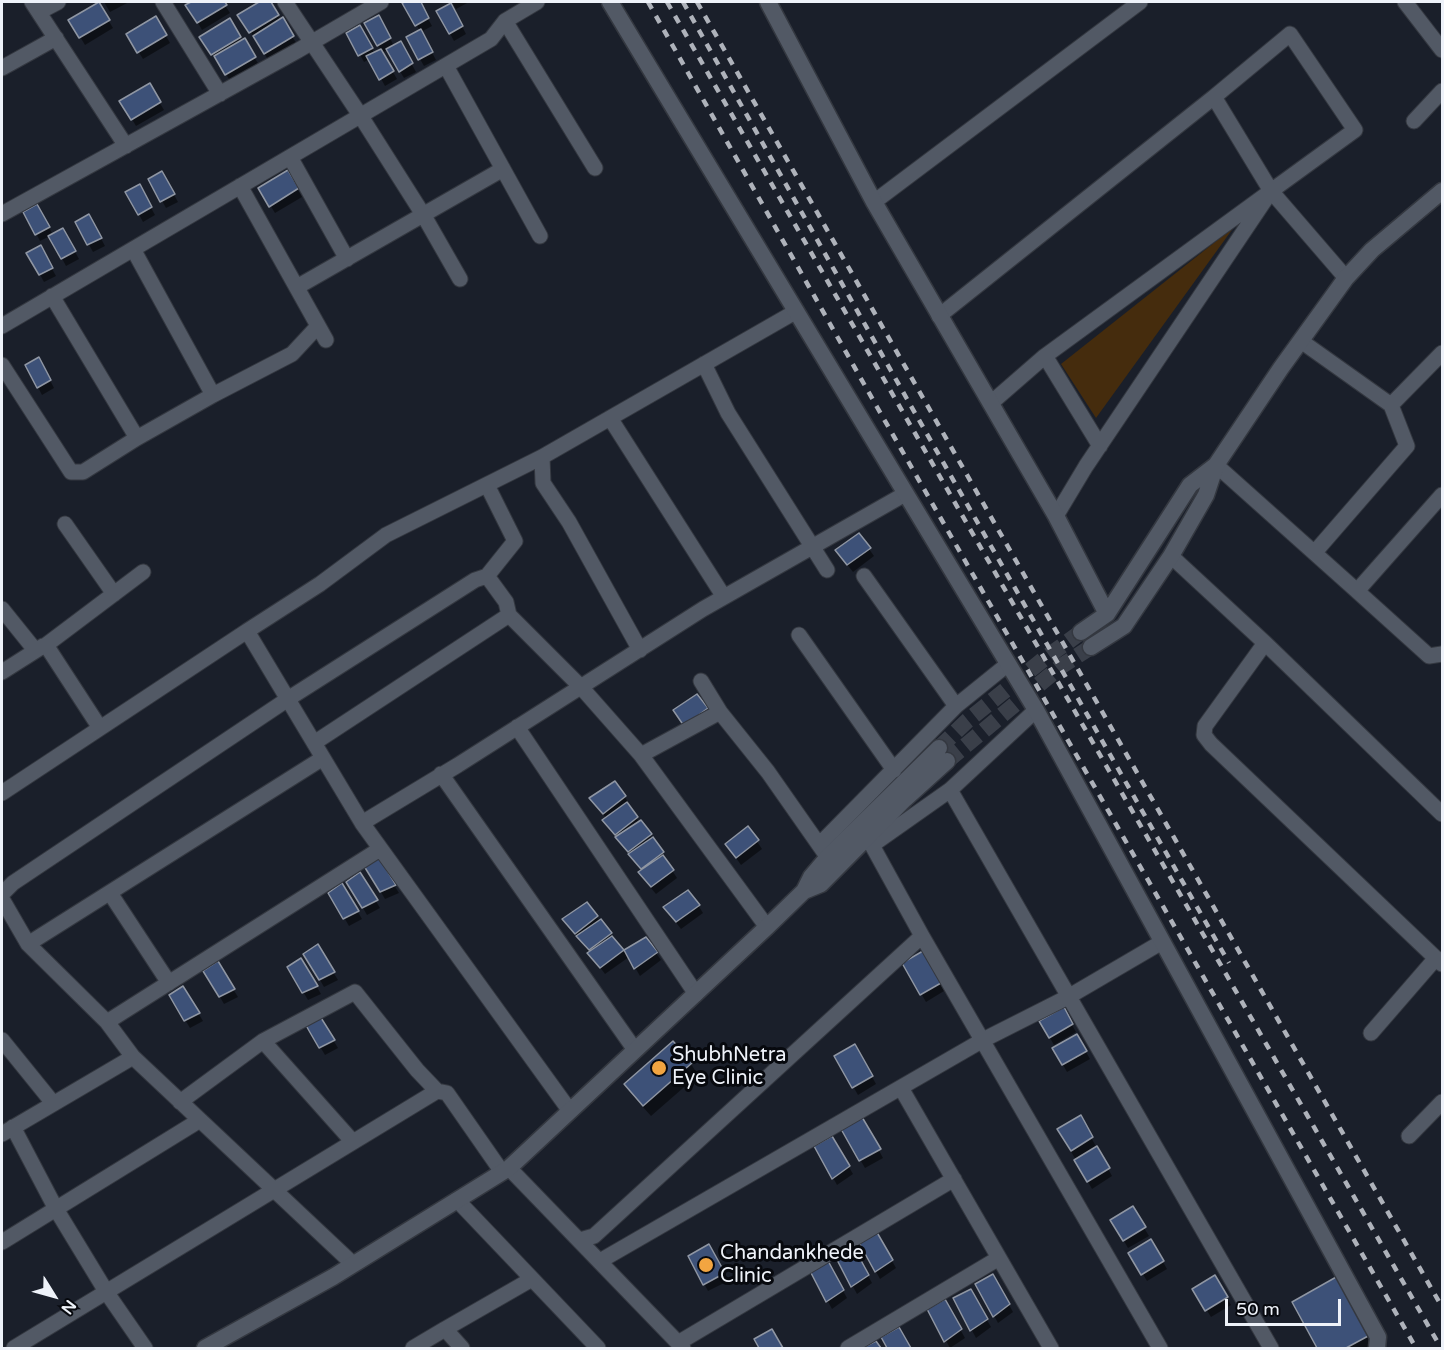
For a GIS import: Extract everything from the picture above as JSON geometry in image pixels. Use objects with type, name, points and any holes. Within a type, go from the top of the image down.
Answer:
[{"type":"street","points":[[58,2],[35,7],[126,146]]},
{"type":"street","points":[[163,2],[220,94]]},
{"type":"street","points":[[285,2],[424,216],[460,279]]},
{"type":"street","points":[[2,214],[381,2]]},
{"type":"street","points":[[2,326],[491,39],[505,21],[537,2]]},
{"type":"street","points":[[610,2],[1036,711],[1381,1345]]},
{"type":"street","points":[[768,2],[874,202],[1056,516],[1107,614]]},
{"type":"street","points":[[874,202],[1137,2]]},
{"type":"street","points":[[1405,2],[1443,50]]},
{"type":"street","points":[[505,21],[595,168]]},
{"type":"street","points":[[939,316],[1290,34],[1355,130],[1045,356],[992,403]]},
{"type":"street","points":[[2,68],[56,38]]},
{"type":"street","points":[[446,66],[540,236]]},
{"type":"street","points":[[1414,121],[1443,92]]},
{"type":"street","points":[[1214,97],[1271,191],[1346,278]]},
{"type":"street","points":[[290,157],[347,259]]},
{"type":"street","points":[[297,287],[503,169]]},
{"type":"street","points":[[240,186],[326,340]]},
{"type":"street","points":[[1056,516],[1086,466],[1271,191]]},
{"type":"street","points":[[1091,647],[1124,626],[1171,556],[1206,495],[1216,465],[1346,278],[1372,250],[1443,191]]},
{"type":"street","points":[[133,249],[213,395]]},
{"type":"street","points":[[52,296],[137,438]]},
{"type":"street","points":[[2,793],[320,584],[386,536],[542,457],[795,312]]},
{"type":"street","points":[[2,365],[71,472],[84,472],[137,438],[292,354],[318,326]]},
{"type":"street","points":[[1301,341],[1391,405],[1407,446],[1315,552]]},
{"type":"street","points":[[1391,405],[1443,353]]},
{"type":"street","points":[[1045,356],[1100,446]]},
{"type":"street","points":[[704,364],[728,414],[827,570]]},
{"type":"street","points":[[610,418],[724,597]]},
{"type":"street","points":[[542,457],[543,483],[569,522],[640,650]]},
{"type":"street","points":[[1216,465],[1429,656],[1441,656]]},
{"type":"street","points":[[1081,632],[1107,614],[1190,485],[1216,465]]},
{"type":"street","points":[[353,1264],[133,1057],[107,1022],[28,944],[2,896],[13,883],[288,700],[475,580],[487,576],[515,541],[487,484]]},
{"type":"street","points":[[362,823],[724,597],[905,494]]},
{"type":"street","points":[[1357,591],[1443,495]]},
{"type":"street","points":[[65,524],[114,594]]},
{"type":"street","points":[[1171,556],[1443,814]]},
{"type":"street","points":[[2,672],[41,648],[143,572]]},
{"type":"street","points":[[487,576],[506,602],[509,615],[581,687],[641,756],[767,927]]},
{"type":"street","points":[[864,576],[956,706]]},
{"type":"street","points":[[2,609],[41,648],[100,728]]},
{"type":"street","points":[[314,743],[509,615]]},
{"type":"street","points":[[247,631],[362,823],[570,1111]]},
{"type":"street","points":[[799,635],[894,770]]},
{"type":"street","points":[[1265,643],[1205,726],[1204,735],[1210,744],[1439,961],[1371,1033]]},
{"type":"street","points":[[205,1348],[353,1264],[505,1170],[804,891],[824,851],[894,770],[956,706],[1008,664]]},
{"type":"street","points":[[701,681],[720,712],[768,772],[824,851]]},
{"type":"street","points":[[824,851],[861,843],[950,790],[1036,711]]},
{"type":"street","points":[[641,756],[720,712]]},
{"type":"street","points":[[517,727],[696,994]]},
{"type":"street","points":[[804,891],[821,884],[943,754]]},
{"type":"street","points":[[28,944],[323,758]]},
{"type":"street","points":[[441,774],[635,1050]]},
{"type":"street","points":[[950,790],[1270,1348]]},
{"type":"street","points":[[861,843],[922,936],[1160,1348]]},
{"type":"street","points":[[107,1022],[380,849]]},
{"type":"street","points":[[110,893],[169,983]]},
{"type":"street","points":[[580,1240],[594,1236],[922,936]]},
{"type":"street","points":[[600,1261],[983,1040],[1068,997],[1162,942]]},
{"type":"street","points":[[180,1102],[263,1041],[355,992],[417,1070],[437,1091],[447,1094],[505,1170],[580,1240],[680,1346],[954,1179]]},
{"type":"street","points":[[2,1040],[53,1103]]},
{"type":"street","points":[[263,1041],[353,1143]]},
{"type":"street","points":[[133,1057],[7,1130],[107,1293],[145,1348]]},
{"type":"street","points":[[901,1088],[1051,1348]]},
{"type":"street","points":[[14,1348],[437,1091]]},
{"type":"street","points":[[1410,1136],[1443,1102]]},
{"type":"street","points":[[2,1242],[200,1120]]},
{"type":"street","points":[[457,1200],[598,1348]]},
{"type":"street","points":[[848,1348],[999,1258]]},
{"type":"street","points":[[413,1348],[532,1279]]},
{"type":"street","points":[[445,1329],[462,1348]]},
{"type":"shaded area","points":[[1234,227],[1096,418],[1061,364]]},
{"type":"building","points":[[99,2],[110,20],[79,38],[68,20]]},
{"type":"building","points":[[191,2],[225,2],[227,5],[197,23],[185,5]]},
{"type":"building","points":[[259,2],[271,2],[279,15],[249,33],[237,15]]},
{"type":"building","points":[[421,2],[429,18],[415,26],[402,3]]},
{"type":"building","points":[[451,3],[463,26],[449,34],[436,11]]},
{"type":"building","points":[[379,15],[391,38],[377,46],[364,23]]},
{"type":"building","points":[[156,16],[167,35],[137,53],[126,34]]},
{"type":"building","points":[[283,17],[294,36],[264,54],[253,36]]},
{"type":"building","points":[[230,18],[241,37],[211,55],[199,37]]},
{"type":"building","points":[[360,25],[373,48],[358,56],[346,33]]},
{"type":"building","points":[[421,29],[433,52],[418,60],[406,37]]},
{"type":"building","points":[[245,38],[256,57],[225,75],[214,56]]},
{"type":"building","points":[[401,41],[413,63],[399,72],[386,49]]},
{"type":"building","points":[[381,49],[394,71],[379,80],[366,56]]},
{"type":"building","points":[[150,83],[161,102],[131,120],[119,101]]},
{"type":"building","points":[[288,170],[299,188],[269,207],[258,188]]},
{"type":"building","points":[[162,171],[175,194],[160,202],[148,179]]},
{"type":"building","points":[[140,184],[152,207],[138,215],[125,192]]},
{"type":"building","points":[[37,204],[50,227],[35,235],[23,212]]},
{"type":"building","points":[[89,214],[102,238],[87,245],[75,222]]},
{"type":"building","points":[[63,228],[76,251],[61,259],[48,236]]},
{"type":"building","points":[[41,245],[53,268],[39,275],[26,253]]},
{"type":"building","points":[[39,357],[51,380],[37,388],[25,365]]},
{"type":"building","points":[[859,533],[871,548],[847,565],[835,550]]},
{"type":"building","points":[[697,694],[708,708],[684,726],[673,710]]},
{"type":"building","points":[[615,781],[626,796],[603,814],[589,798]]},
{"type":"building","points":[[627,802],[638,817],[615,835],[602,820]]},
{"type":"building","points":[[641,820],[652,834],[628,852],[615,837]]},
{"type":"building","points":[[748,826],[759,840],[736,858],[725,844]]},
{"type":"building","points":[[653,837],[664,852],[641,869],[628,854]]},
{"type":"building","points":[[663,855],[674,870],[651,887],[638,872]]},
{"type":"building","points":[[379,857],[396,885],[380,892],[364,866]]},
{"type":"building","points":[[360,872],[378,900],[362,908],[346,882]]},
{"type":"building","points":[[342,883],[359,911],[343,919],[328,893]]},
{"type":"building","points":[[688,890],[700,905],[676,922],[663,907]]},
{"type":"building","points":[[587,902],[598,916],[575,934],[562,919]]},
{"type":"building","points":[[601,919],[612,933],[589,950],[576,936]]},
{"type":"building","points":[[612,936],[624,950],[600,968],[587,953]]},
{"type":"building","points":[[646,937],[658,952],[634,969],[624,950]]},
{"type":"building","points":[[318,944],[335,972],[319,980],[303,954]]},
{"type":"building","points":[[923,951],[941,983],[920,995],[902,963]]},
{"type":"building","points":[[301,958],[318,986],[302,993],[287,967]]},
{"type":"building","points":[[218,961],[235,989],[219,997],[203,971]]},
{"type":"building","points":[[183,986],[200,1013],[184,1021],[169,995]]},
{"type":"building","points":[[1064,1007],[1073,1024],[1049,1038],[1039,1021]]},
{"type":"building","points":[[318,1013],[335,1040],[319,1048],[304,1022]]},
{"type":"building","points":[[1077,1034],[1087,1051],[1062,1065],[1052,1048]]},
{"type":"building","points":[[673,1041],[692,1063],[643,1106],[624,1084]]},
{"type":"building","points":[[855,1044],[873,1076],[852,1088],[834,1056]]},
{"type":"building","points":[[1081,1115],[1093,1137],[1071,1151],[1057,1129]]},
{"type":"building","points":[[862,1117],[881,1149],[859,1161],[841,1129]]},
{"type":"building","points":[[832,1136],[850,1166],[832,1179],[814,1146]]},
{"type":"building","points":[[1097,1146],[1110,1168],[1087,1182],[1074,1160]]},
{"type":"building","points":[[1133,1206],[1146,1227],[1123,1241],[1110,1220]]},
{"type":"building","points":[[875,1229],[893,1260],[875,1272],[857,1239]]},
{"type":"building","points":[[1151,1239],[1164,1261],[1141,1275],[1128,1253]]},
{"type":"building","points":[[709,1244],[725,1273],[703,1285],[688,1256]]},
{"type":"building","points":[[852,1244],[869,1275],[851,1287],[834,1254]]},
{"type":"building","points":[[827,1259],[844,1290],[826,1302],[809,1269]]},
{"type":"building","points":[[993,1274],[1010,1304],[993,1317],[975,1284]]},
{"type":"building","points":[[1215,1275],[1228,1297],[1205,1311],[1192,1289]]},
{"type":"building","points":[[1338,1276],[1370,1335],[1346,1348],[1317,1348],[1292,1302]]},
{"type":"building","points":[[971,1289],[988,1319],[970,1331],[953,1298]]},
{"type":"building","points":[[945,1299],[962,1329],[944,1342],[927,1309]]},
{"type":"building","points":[[899,1327],[911,1348],[887,1348],[881,1337]]},
{"type":"building","points":[[772,1329],[783,1348],[759,1348],[754,1339]]},
{"type":"building","points":[[876,1341],[881,1348],[862,1348]]},
{"type":"tunnel","points":[[939,748],[967,721],[1081,632]]},
{"type":"tunnel","points":[[947,761],[1060,667],[1091,647]]},
{"type":"railway","points":[[648,2],[877,407],[1416,1348]]},
{"type":"railway","points":[[667,2],[1441,1348]]},
{"type":"railway","points":[[683,2],[1229,963]]},
{"type":"railway","points":[[697,2],[1442,1307]]},
{"type":"place","name":"ShubhNetra Eye Clinic","points":[[659,1068]]},
{"type":"place","name":"Chandankhede Clinic","points":[[706,1265]]}]
